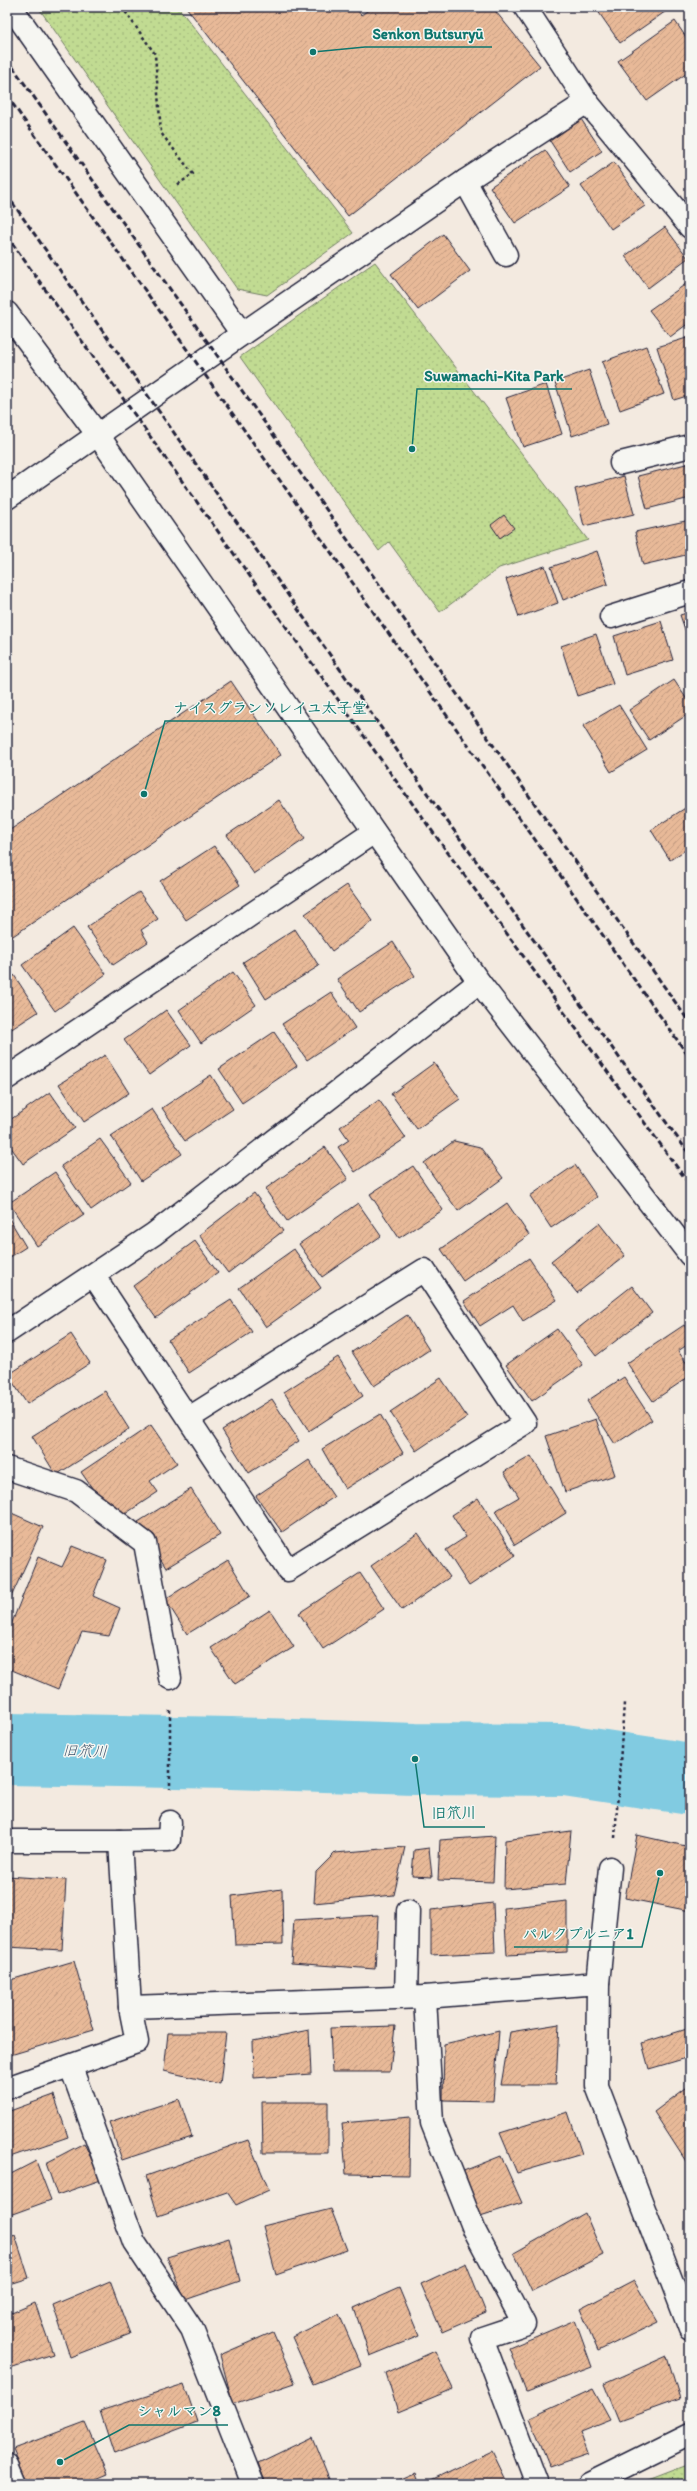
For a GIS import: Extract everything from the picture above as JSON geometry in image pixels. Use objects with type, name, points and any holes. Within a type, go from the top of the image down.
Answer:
[{"type":"street","points":[[11,7],[242,334]]},
{"type":"street","points":[[525,7],[587,102],[690,227]]},
{"type":"street","points":[[7,498],[465,181],[587,102]]},
{"type":"street","points":[[465,181],[506,255]]},
{"type":"street","points":[[7,313],[98,436],[479,982],[690,1255]]},
{"type":"street","points":[[621,463],[690,446]]},
{"type":"street","points":[[611,617],[690,592]]},
{"type":"street","points":[[7,1078],[374,832]]},
{"type":"street","points":[[7,1332],[94,1276],[154,1234],[479,982]]},
{"type":"street","points":[[94,1276],[288,1570],[525,1423],[424,1270],[189,1418]]},
{"type":"street","points":[[7,1468],[76,1491],[145,1543],[170,1678]]},
{"type":"street","points":[[7,1841],[169,1840],[170,1822]]},
{"type":"street","points":[[7,2088],[71,2067],[137,2042],[130,2007],[120,1841]]},
{"type":"street","points":[[610,1868],[598,1983],[597,2086],[690,2329]]},
{"type":"street","points":[[408,1911],[415,1997],[432,2122],[474,2229],[524,2324],[482,2338],[537,2484]]},
{"type":"street","points":[[130,2007],[415,1997],[598,1983]]},
{"type":"street","points":[[71,2067],[134,2242],[192,2329],[253,2484]]},
{"type":"street","points":[[589,2484],[690,2434]]},
{"type":"street","points":[[7,2465],[15,2484]]},
{"type":"path","points":[[122,7],[155,54],[161,133],[193,174],[151,204]]},
{"type":"path","points":[[170,1678],[170,1822]]},
{"type":"path","points":[[615,1840],[624,1703]]},
{"type":"green space","points":[[38,7],[178,7],[353,233],[267,295],[237,289]]},
{"type":"green space","points":[[375,262],[588,540],[499,568],[440,612],[389,542],[379,551],[240,357]]},
{"type":"green space","points":[[690,2464],[690,2484],[644,2484],[643,2482]]},
{"type":"building","points":[[186,7],[355,7],[361,15],[373,7],[492,7],[540,66],[348,216]]},
{"type":"building","points":[[595,7],[672,7],[620,43]]},
{"type":"building","points":[[675,21],[690,43],[690,71],[647,101],[618,61]]},
{"type":"building","points":[[581,119],[602,151],[570,172],[550,141]]},
{"type":"building","points":[[545,150],[570,187],[515,223],[490,187]]},
{"type":"building","points":[[614,162],[645,206],[611,229],[581,186]]},
{"type":"building","points":[[665,227],[688,258],[648,288],[625,256]]},
{"type":"building","points":[[443,234],[470,271],[418,310],[391,274]]},
{"type":"building","points":[[690,281],[690,322],[670,337],[649,310]]},
{"type":"building","points":[[690,337],[690,395],[674,400],[657,347]]},
{"type":"building","points":[[646,346],[664,394],[620,410],[602,362]]},
{"type":"building","points":[[589,370],[607,424],[572,436],[555,382]]},
{"type":"building","points":[[546,384],[562,434],[523,447],[506,398]]},
{"type":"building","points":[[690,463],[690,498],[647,509],[638,476]]},
{"type":"building","points":[[624,476],[634,514],[584,526],[575,489]]},
{"type":"building","points":[[504,515],[514,528],[500,538],[491,525]]},
{"type":"building","points":[[690,520],[690,554],[643,565],[635,532]]},
{"type":"building","points":[[597,551],[608,584],[563,600],[551,567]]},
{"type":"building","points":[[545,566],[558,603],[519,617],[506,579]]},
{"type":"building","points":[[690,612],[690,644],[680,615]]},
{"type":"building","points":[[661,621],[673,660],[625,675],[614,636]]},
{"type":"building","points":[[596,634],[613,684],[577,696],[561,646]]},
{"type":"building","points":[[674,680],[690,704],[690,713],[649,740],[629,710]]},
{"type":"building","points":[[231,681],[281,755],[7,940],[7,832]]},
{"type":"building","points":[[619,705],[647,750],[611,772],[583,726]]},
{"type":"building","points":[[279,800],[305,839],[254,874],[227,835]]},
{"type":"building","points":[[690,805],[690,847],[670,860],[651,830]]},
{"type":"building","points":[[214,846],[240,885],[186,920],[160,881]]},
{"type":"building","points":[[347,885],[373,921],[332,951],[305,914]]},
{"type":"building","points":[[139,892],[158,919],[141,930],[148,942],[113,965],[87,927]]},
{"type":"building","points":[[73,928],[106,974],[55,1011],[22,965]]},
{"type":"building","points":[[295,929],[319,966],[266,999],[243,962]]},
{"type":"building","points":[[393,942],[415,976],[359,1012],[337,979]]},
{"type":"building","points":[[233,972],[256,1005],[201,1043],[179,1010]]},
{"type":"building","points":[[14,975],[38,1012],[7,1032],[7,979]]},
{"type":"building","points":[[331,992],[355,1028],[307,1060],[282,1024]]},
{"type":"building","points":[[166,1010],[191,1045],[149,1075],[124,1040]]},
{"type":"building","points":[[274,1032],[297,1066],[242,1103],[219,1069]]},
{"type":"building","points":[[105,1055],[129,1093],[84,1122],[59,1084]]},
{"type":"building","points":[[434,1063],[460,1099],[417,1129],[391,1094]]},
{"type":"building","points":[[211,1075],[233,1109],[185,1141],[162,1108]]},
{"type":"building","points":[[50,1092],[75,1128],[23,1164],[7,1142],[7,1122]]},
{"type":"building","points":[[379,1100],[406,1138],[355,1172],[338,1147],[349,1140],[340,1127]]},
{"type":"building","points":[[152,1109],[182,1154],[141,1181],[111,1136]]},
{"type":"building","points":[[100,1139],[131,1182],[91,1210],[61,1166]]},
{"type":"building","points":[[454,1141],[480,1147],[503,1178],[458,1211],[424,1163]]},
{"type":"building","points":[[325,1147],[348,1179],[287,1221],[265,1189]]},
{"type":"building","points":[[575,1165],[597,1197],[551,1228],[530,1196]]},
{"type":"building","points":[[413,1166],[443,1210],[399,1238],[370,1194]]},
{"type":"building","points":[[55,1172],[84,1215],[37,1246],[9,1203]]},
{"type":"building","points":[[254,1193],[283,1231],[228,1273],[199,1235]]},
{"type":"building","points":[[358,1203],[381,1236],[322,1277],[299,1244]]},
{"type":"building","points":[[507,1203],[529,1235],[463,1281],[441,1249]]},
{"type":"building","points":[[7,1215],[26,1247],[7,1259]]},
{"type":"building","points":[[599,1223],[625,1256],[577,1293],[551,1261]]},
{"type":"building","points":[[195,1241],[218,1273],[156,1318],[133,1286]]},
{"type":"building","points":[[294,1249],[321,1288],[266,1327],[239,1288]]},
{"type":"building","points":[[529,1258],[557,1300],[523,1321],[513,1305],[480,1326],[464,1301]]},
{"type":"building","points":[[632,1286],[652,1313],[596,1356],[576,1330]]},
{"type":"building","points":[[231,1300],[252,1332],[189,1373],[168,1340]]},
{"type":"building","points":[[407,1315],[429,1350],[374,1386],[352,1352]]},
{"type":"building","points":[[684,1325],[690,1333],[690,1343],[678,1351],[690,1368],[690,1376],[653,1401],[627,1363]]},
{"type":"building","points":[[557,1329],[583,1365],[532,1401],[506,1365]]},
{"type":"building","points":[[71,1334],[90,1363],[27,1404],[8,1375]]},
{"type":"building","points":[[338,1357],[363,1396],[309,1431],[284,1392]]},
{"type":"building","points":[[624,1377],[652,1420],[615,1444],[587,1401]]},
{"type":"building","points":[[441,1378],[467,1417],[416,1451],[390,1412]]},
{"type":"building","points":[[105,1391],[129,1429],[56,1475],[32,1436]]},
{"type":"building","points":[[272,1399],[299,1441],[249,1473],[222,1430]]},
{"type":"building","points":[[380,1414],[403,1453],[345,1489],[322,1449]]},
{"type":"building","points":[[596,1419],[615,1475],[565,1492],[546,1436]]},
{"type":"building","points":[[151,1425],[177,1463],[150,1481],[158,1492],[125,1514],[101,1501],[81,1472]]},
{"type":"building","points":[[531,1456],[566,1513],[515,1545],[495,1511],[519,1497],[504,1472]]},
{"type":"building","points":[[309,1460],[334,1497],[282,1532],[256,1496]]},
{"type":"building","points":[[191,1489],[220,1535],[166,1568],[138,1522]]},
{"type":"building","points":[[478,1498],[515,1556],[469,1586],[446,1550],[466,1537],[452,1515]]},
{"type":"building","points":[[7,1511],[43,1527],[7,1606]]},
{"type":"building","points":[[418,1533],[450,1577],[402,1610],[371,1566]]},
{"type":"building","points":[[72,1546],[107,1560],[93,1596],[120,1608],[109,1636],[82,1632],[58,1689],[7,1668],[7,1635],[38,1557],[62,1567]]},
{"type":"building","points":[[228,1560],[250,1596],[187,1634],[165,1599]]},
{"type":"building","points":[[360,1573],[384,1609],[323,1649],[299,1613]]},
{"type":"building","points":[[270,1610],[294,1647],[235,1684],[211,1648]]},
{"type":"building","points":[[571,1831],[566,1884],[504,1889],[505,1840]]},
{"type":"building","points":[[637,1835],[690,1847],[690,1911],[625,1898]]},
{"type":"building","points":[[495,1836],[493,1882],[438,1880],[440,1840]]},
{"type":"building","points":[[405,1847],[394,1895],[314,1903],[316,1872],[335,1853]]},
{"type":"building","points":[[429,1848],[432,1877],[412,1876],[414,1850]]},
{"type":"building","points":[[7,1876],[66,1880],[62,1950],[7,1947]]},
{"type":"building","points":[[282,1889],[283,1944],[235,1945],[232,1896]]},
{"type":"building","points":[[567,1901],[567,1952],[507,1955],[504,1908]]},
{"type":"building","points":[[493,1903],[495,1952],[431,1955],[431,1910]]},
{"type":"building","points":[[378,1915],[375,1969],[291,1963],[294,1920]]},
{"type":"building","points":[[74,1961],[94,2030],[7,2056],[7,1981]]},
{"type":"building","points":[[559,2024],[556,2085],[501,2085],[510,2032]]},
{"type":"building","points":[[395,2026],[390,2072],[332,2072],[330,2028]]},
{"type":"building","points":[[690,2028],[690,2057],[649,2069],[642,2043]]},
{"type":"building","points":[[309,2030],[311,2074],[254,2078],[253,2041]]},
{"type":"building","points":[[499,2031],[493,2101],[443,2100],[444,2044]]},
{"type":"building","points":[[168,2033],[226,2033],[220,2084],[164,2071]]},
{"type":"building","points":[[690,2085],[690,2161],[687,2163],[654,2112]]},
{"type":"building","points":[[54,2095],[68,2137],[7,2158],[7,2112]]},
{"type":"building","points":[[179,2099],[192,2137],[122,2160],[109,2122]]},
{"type":"building","points":[[262,2102],[328,2102],[328,2153],[263,2153]]},
{"type":"building","points":[[568,2112],[582,2154],[517,2173],[500,2133]]},
{"type":"building","points":[[410,2117],[409,2175],[346,2174],[342,2123]]},
{"type":"building","points":[[248,2140],[269,2190],[236,2205],[227,2192],[158,2216],[146,2176]]},
{"type":"building","points":[[84,2143],[101,2180],[57,2195],[46,2163]]},
{"type":"building","points":[[501,2156],[522,2203],[477,2217],[461,2172]]},
{"type":"building","points":[[36,2161],[51,2200],[7,2216],[7,2176]]},
{"type":"building","points":[[331,2209],[347,2250],[276,2275],[263,2226]]},
{"type":"building","points":[[585,2213],[603,2255],[532,2291],[514,2253]]},
{"type":"building","points":[[15,2235],[29,2278],[7,2285],[7,2238]]},
{"type":"building","points":[[229,2238],[240,2281],[185,2300],[167,2257]]},
{"type":"building","points":[[466,2263],[486,2313],[442,2332],[421,2284]]},
{"type":"building","points":[[110,2281],[130,2334],[70,2357],[53,2305]]},
{"type":"building","points":[[634,2281],[658,2322],[598,2351],[580,2309]]},
{"type":"building","points":[[399,2288],[419,2336],[370,2356],[354,2308]]},
{"type":"building","points":[[35,2303],[53,2354],[7,2369],[7,2315]]},
{"type":"building","points":[[339,2314],[361,2365],[313,2384],[292,2337]]},
{"type":"building","points":[[575,2320],[592,2367],[526,2392],[509,2348]]},
{"type":"building","points":[[273,2332],[295,2383],[233,2404],[220,2355]]},
{"type":"building","points":[[435,2351],[453,2389],[398,2412],[386,2373]]},
{"type":"building","points":[[667,2356],[680,2399],[619,2421],[604,2384]]},
{"type":"building","points":[[184,2384],[197,2422],[114,2454],[100,2411]]},
{"type":"building","points":[[593,2389],[610,2420],[580,2432],[588,2454],[550,2467],[530,2418]]},
{"type":"building","points":[[85,2422],[108,2474],[84,2484],[28,2484],[13,2449]]},
{"type":"building","points":[[312,2437],[331,2484],[266,2484],[258,2463]]},
{"type":"building","points":[[492,2451],[508,2484],[433,2484],[431,2480]]},
{"type":"building","points":[[416,2473],[420,2484],[390,2484]]},
{"type":"waterway","name":"旧笊川","points":[[7,1749],[231,1753],[415,1759],[565,1760],[690,1779]]},
{"type":"railway","points":[[7,59],[690,1023]]},
{"type":"railway","points":[[7,96],[690,1058]]},
{"type":"railway","points":[[7,195],[434,803],[690,1155]]},
{"type":"railway","points":[[7,236],[419,813],[690,1185]]},
{"type":"place","name":"Senkon Butsuryū","points":[[313,52]]},
{"type":"place","name":"Suwamachi-Kita Park","points":[[412,449]]},
{"type":"place","name":"ナイスグランソレイユ太子堂","points":[[144,794]]},
{"type":"place","name":"旧笊川","points":[[415,1759]]},
{"type":"place","name":"パルクプルニア1","points":[[660,1873]]},
{"type":"place","name":"シャルマン8","points":[[60,2462]]}]
